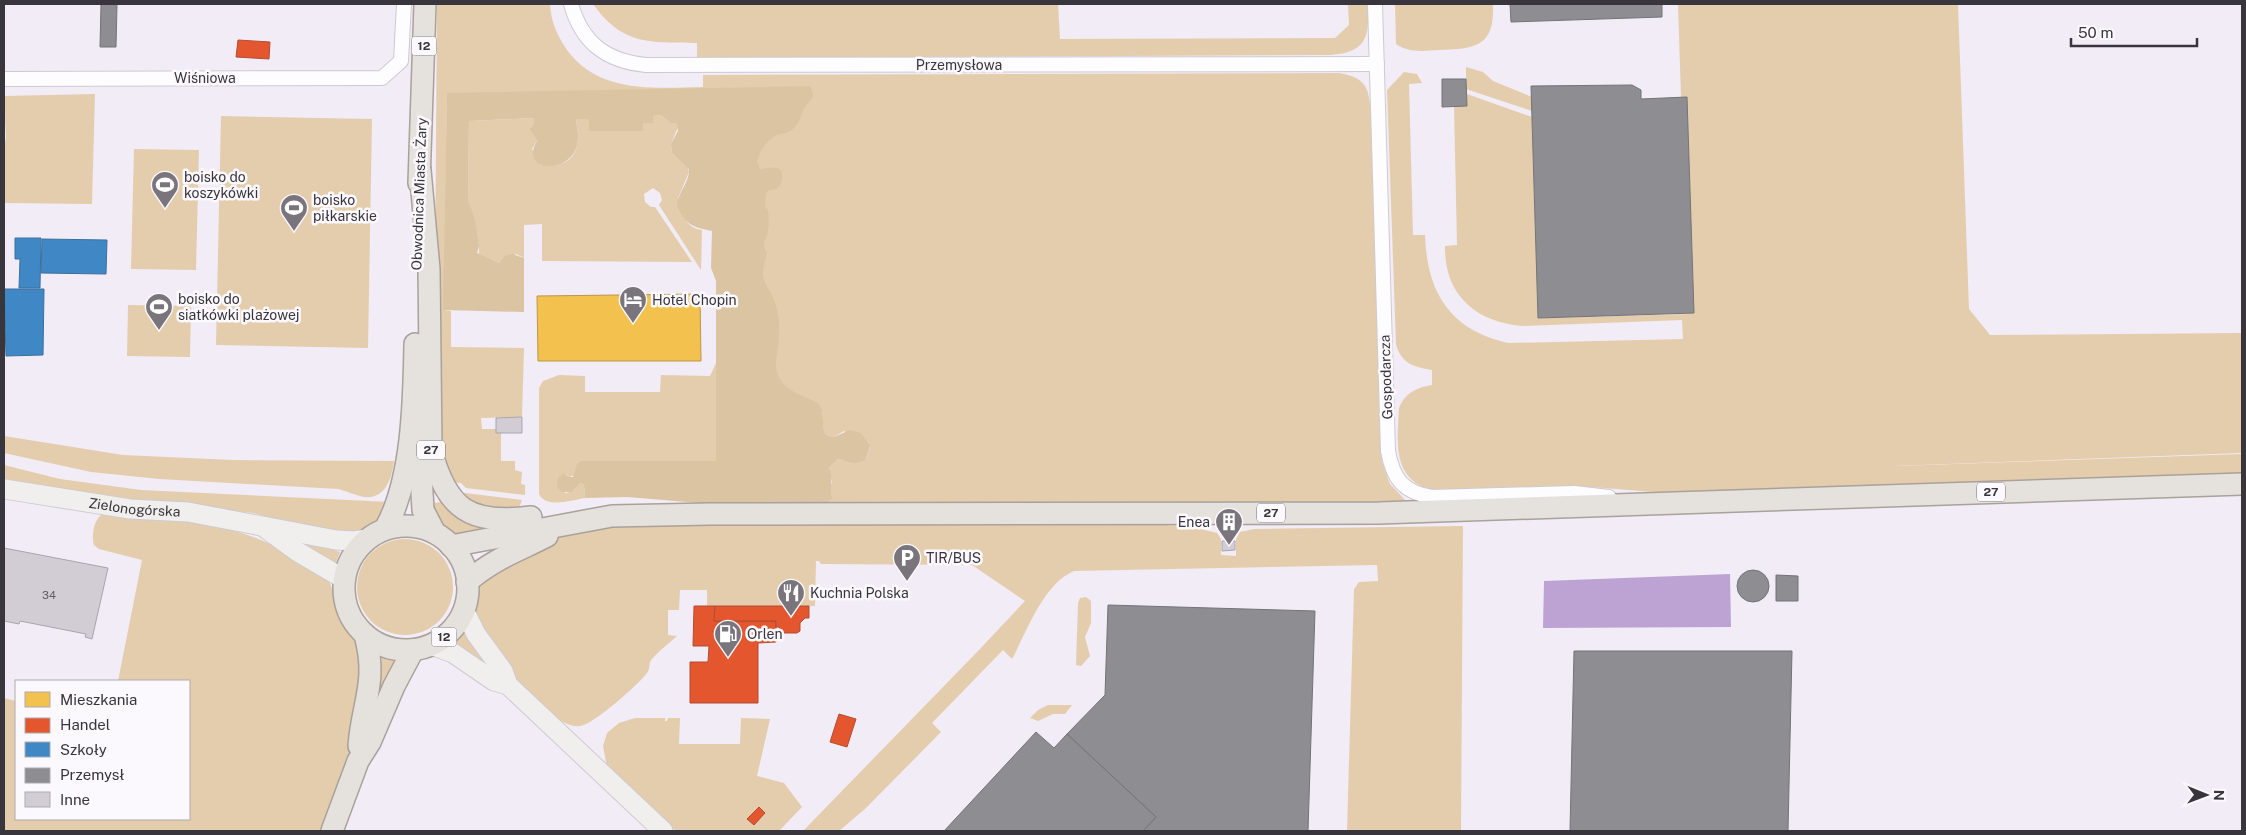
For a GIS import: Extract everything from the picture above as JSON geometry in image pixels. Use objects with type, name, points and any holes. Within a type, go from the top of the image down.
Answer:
[{"type":"main road","name":"Obwodnica Miasta Żary","points":[[414,384],[425,4]]},
{"type":"main road","name":"27","points":[[420,170],[429,269],[431,450],[438,475],[451,498],[459,506],[473,514],[488,519],[505,520],[536,517],[604,503],[645,503],[672,506],[710,514]]},
{"type":"main road","name":"12","points":[[414,384],[407,457],[399,497],[376,534],[354,553],[344,579],[345,604],[350,616],[366,636],[388,648],[422,647]]},
{"type":"main road","name":"12","points":[[332,831],[358,761],[370,742],[394,686],[422,647],[451,630],[464,610],[467,582],[463,564],[443,540],[423,510],[414,384]]},
{"type":"main road","name":"27","points":[[443,540],[612,516],[710,514],[1379,513],[2242,484]]},
{"type":"main road","name":"27","points":[[467,582],[484,567],[498,559],[574,522]]},
{"type":"main road","points":[[376,534],[406,526],[416,527],[443,540]]},
{"type":"main road","name":"12","points":[[358,761],[359,740],[368,701],[371,669],[371,655],[366,636]]},
{"type":"street","name":"Wiśniowa","points":[[4,79],[382,78],[401,61],[404,4]]},
{"type":"street","name":"Przemysłowa","points":[[570,4],[583,33],[595,46],[616,60],[646,65],[1376,64]]},
{"type":"street","name":"Gospodarcza","points":[[1375,4],[1388,451],[1393,473],[1398,480],[1412,491],[1432,497],[1574,493],[1660,503]]},
{"type":"street","name":"Zielonogórska","points":[[4,489],[130,509],[188,512],[336,540],[354,541],[376,534]]},
{"type":"street","name":"Zielonogórska","points":[[265,528],[298,552],[344,579]]},
{"type":"street","points":[[464,610],[476,634],[503,671],[508,685],[663,831]]},
{"type":"street","points":[[422,647],[454,653],[494,681],[508,685]]},
{"type":"shaded area","points":[[437,4],[550,4],[557,34],[567,50],[580,64],[595,74],[611,81],[647,87],[703,87],[703,75],[1339,73],[1356,78],[1365,86],[1368,92],[1371,115],[1382,462],[1390,484],[1407,502],[825,506],[832,482],[829,468],[838,459],[854,464],[865,461],[870,447],[844,431],[834,437],[827,434],[824,429],[823,413],[750,401],[753,95],[447,93],[444,310],[451,311],[451,347],[524,348],[522,417],[481,418],[482,429],[496,429],[496,433],[501,433],[501,461],[515,461],[515,470],[522,472],[521,484],[525,485],[525,495],[466,488],[461,483],[449,482],[442,471],[435,281]]},
{"type":"shaded area","points":[[593,4],[1058,4],[1060,39],[1335,38],[1349,25],[1348,4],[1368,4],[1368,25],[1364,40],[1359,46],[1353,50],[1331,55],[697,58],[697,43],[651,41],[627,35],[615,28],[604,18]]},
{"type":"shaded area","points":[[1395,4],[1493,4],[1493,18],[1486,37],[1480,43],[1451,50],[1411,50],[1396,44]]},
{"type":"shaded area","points":[[1678,4],[1958,4],[1969,309],[1990,335],[2242,333],[2242,453],[1867,467],[2242,454],[2242,474],[1666,493],[1591,487],[1433,491],[1410,478],[1404,469],[1398,447],[1399,408],[1408,394],[1432,385],[1432,370],[1414,366],[1405,360],[1398,351],[1396,344],[1387,90],[1404,72],[1417,74],[1422,83],[1409,84],[1413,235],[1425,235],[1431,275],[1437,291],[1445,306],[1457,318],[1471,329],[1508,343],[1683,339],[1682,320],[1522,326],[1490,319],[1466,303],[1457,292],[1450,279],[1446,263],[1445,246],[1457,245],[1454,106],[1467,106],[1467,94],[1532,117],[1538,318],[1688,314]]},
{"type":"shaded area","points":[[1466,67],[1483,72],[1493,81],[1532,97],[1532,111],[1466,89]]},
{"type":"shaded area","points":[[810,86],[813,97],[804,109],[800,120],[791,131],[775,136],[766,143],[757,161],[760,169],[773,167],[781,170],[782,175],[777,189],[769,190],[766,194],[765,207],[768,210],[769,224],[764,243],[767,253],[763,267],[765,283],[776,304],[778,314],[779,334],[776,366],[779,377],[787,387],[820,406],[824,429],[829,436],[834,437],[850,430],[861,433],[870,446],[865,461],[854,464],[838,459],[829,468],[832,498],[825,506],[735,506],[627,497],[585,498],[584,485],[581,483],[571,493],[560,491],[557,486],[558,478],[564,473],[569,477],[573,477],[577,464],[581,461],[716,461],[716,281],[711,268],[712,231],[690,224],[683,217],[677,206],[688,178],[689,169],[672,153],[671,144],[678,131],[677,124],[670,123],[661,115],[653,116],[653,123],[643,123],[643,131],[589,131],[589,119],[576,119],[578,137],[575,151],[568,160],[559,165],[549,166],[541,165],[535,160],[533,152],[537,141],[529,129],[534,124],[534,118],[469,121],[468,200],[475,220],[479,246],[477,253],[499,263],[505,256],[512,254],[524,258],[524,312],[443,310],[447,93]]},
{"type":"shaded area","points":[[95,94],[92,204],[4,203],[4,147],[6,138],[4,96]]},
{"type":"shaded area","points":[[661,115],[670,123],[677,124],[678,127],[671,144],[672,153],[688,166],[689,172],[678,198],[688,223],[696,229],[702,230],[701,270],[659,205],[662,200],[660,193],[653,188],[644,194],[645,202],[651,207],[655,207],[692,262],[542,261],[542,224],[524,225],[524,258],[516,254],[499,263],[479,255],[479,246],[468,200],[469,121],[534,118],[534,124],[529,129],[537,141],[532,149],[541,165],[555,165],[566,162],[577,147],[576,119],[589,119],[589,131],[643,131],[643,123],[652,116]]},
{"type":"shaded area","name":"boisko piłkarskie","points":[[221,116],[372,119],[368,348],[216,345]]},
{"type":"shaded area","name":"boisko do koszykówki","points":[[134,149],[199,150],[196,270],[131,269]]},
{"type":"shaded area","name":"boisko do siatkówki plażowej","points":[[128,305],[191,306],[190,357],[127,356]]},
{"type":"shaded area","points":[[716,363],[716,462],[581,461],[575,475],[569,477],[566,474],[565,493],[571,493],[581,483],[584,485],[585,498],[560,502],[542,499],[539,494],[539,388],[543,381],[559,375],[585,376],[585,392],[660,392],[661,375],[710,376]]},
{"type":"shaded area","points":[[4,436],[123,455],[233,460],[394,461],[392,474],[383,491],[372,497],[365,497],[338,489],[159,479],[91,472],[4,453]]},
{"type":"shaded area","points":[[4,465],[60,479],[141,490],[390,502],[377,520],[364,530],[337,535],[253,513],[86,494],[4,480]]},
{"type":"shaded area","points":[[457,492],[522,500],[519,508],[485,510]]},
{"type":"shaded area","points":[[446,501],[497,527],[464,535],[456,535],[449,532],[442,527],[429,504]]},
{"type":"shaded area","points":[[104,513],[168,519],[230,530],[270,544],[327,578],[330,582],[336,610],[341,621],[364,655],[350,749],[341,781],[321,831],[4,831],[4,698],[15,701],[15,820],[190,820],[190,680],[118,680],[142,560],[99,549],[94,545],[94,527]]},
{"type":"shaded area","points":[[1118,523],[1188,526],[1217,533],[1221,539],[1221,555],[1236,556],[1236,539],[1240,532],[1254,529],[1463,526],[1461,831],[1347,831],[1354,589],[1359,582],[1378,581],[1377,565],[1074,571],[1063,577],[1045,597],[1012,659],[1003,650],[932,723],[941,732],[866,808],[839,831],[803,831],[1025,601],[972,565],[821,564],[819,561],[816,561],[815,606],[707,607],[707,590],[680,590],[679,610],[668,610],[668,635],[677,636],[652,659],[648,671],[635,686],[605,712],[580,726],[566,723],[550,713],[533,698],[501,659],[488,639],[472,607],[473,594],[479,582],[544,543],[565,535],[605,525]]},
{"type":"shaded area","points":[[287,536],[340,552],[335,565]]},
{"type":"shaded area","points":[[405,539],[423,543],[439,553],[449,569],[453,587],[449,605],[439,621],[423,631],[405,635],[387,631],[371,621],[361,605],[357,587],[361,569],[371,553],[387,543]]},
{"type":"shaded area","points":[[1730,574],[1731,627],[1543,628],[1544,581]]},
{"type":"shaded area","points":[[1086,597],[1091,601],[1091,623],[1085,637],[1090,656],[1081,666],[1076,665],[1078,603],[1080,598]]},
{"type":"shaded area","points":[[463,630],[492,670],[453,642]]},
{"type":"shaded area","points":[[382,658],[397,661],[374,704]]},
{"type":"shaded area","points":[[1048,705],[1072,705],[1065,714],[1053,714],[1038,721],[1030,718],[1038,710]]},
{"type":"shaded area","points":[[635,718],[665,718],[665,721],[667,721],[668,718],[680,718],[679,744],[740,744],[741,718],[770,719],[757,776],[784,783],[802,807],[779,831],[676,831],[607,767],[603,746],[607,733],[619,723]]},
{"type":"building: Mieszkania","points":[[700,294],[701,361],[538,361],[537,296]]},
{"type":"building: Handel","points":[[238,40],[270,42],[269,59],[236,57]]},
{"type":"building: Handel","points":[[694,606],[715,606],[714,621],[776,621],[776,642],[758,643],[758,703],[690,703],[690,662],[708,662],[709,646],[693,646]]},
{"type":"building: Handel","points":[[715,606],[809,606],[809,618],[805,618],[800,623],[800,631],[797,633],[782,633],[779,627],[776,627],[776,621],[714,621]]},
{"type":"building: Handel","points":[[839,714],[856,719],[847,747],[830,742]]},
{"type":"building: Handel","points":[[759,807],[765,813],[754,825],[747,819]]},
{"type":"building: Szkoły","points":[[15,238],[41,238],[40,288],[19,288],[20,259],[15,259]]},
{"type":"building: Szkoły","points":[[42,239],[107,240],[106,274],[41,273]]},
{"type":"building: Szkoły","points":[[4,289],[44,289],[43,355],[6,356]]},
{"type":"building: Przemysł","points":[[101,4],[117,4],[116,47],[100,47]]},
{"type":"building: Przemysł","points":[[1510,4],[1662,4],[1662,17],[1511,22]]},
{"type":"building: Przemysł","points":[[1442,79],[1466,79],[1467,106],[1442,107]]},
{"type":"building: Przemysł","points":[[1632,85],[1641,90],[1641,99],[1687,97],[1694,313],[1538,318],[1531,86]]},
{"type":"building: Przemysł","points":[[1753,570],[1759,571],[1764,575],[1768,580],[1768,592],[1764,597],[1759,601],[1753,602],[1747,601],[1742,597],[1738,592],[1737,586],[1738,580],[1742,575],[1747,571]]},
{"type":"building: Przemysł","points":[[1776,575],[1798,576],[1798,601],[1776,601]]},
{"type":"building: Przemysł","points":[[1108,605],[1315,611],[1308,831],[1143,831],[1156,817],[1067,734],[1105,695]]},
{"type":"building: Przemysł","points":[[1574,651],[1792,651],[1788,831],[1570,831]]},
{"type":"building: Przemysł","points":[[1036,732],[1054,748],[1067,734],[1156,817],[1143,831],[944,831]]},
{"type":"building: Inne","points":[[522,417],[522,433],[496,433],[496,418]]},
{"type":"building: Inne","name":"Enea","points":[[1222,541],[1235,541],[1235,550],[1222,551]]},
{"type":"building: Inne","points":[[4,548],[108,568],[92,639],[85,637],[86,634],[20,621],[19,624],[4,621]]},
{"type":"place","name":"boisko do koszykówki","points":[[165,209]]},
{"type":"place","name":"boisko piłkarskie","points":[[294,232]]},
{"type":"place","name":"Hotel Chopin","points":[[633,324]]},
{"type":"place","name":"boisko do siatkówki plażowej","points":[[159,331]]},
{"type":"place","name":"Enea","points":[[1229,546]]},
{"type":"place","name":"TIR/BUS","points":[[907,582]]},
{"type":"place","name":"Kuchnia Polska","points":[[791,617]]},
{"type":"place","name":"Orlen","points":[[728,658]]}]
